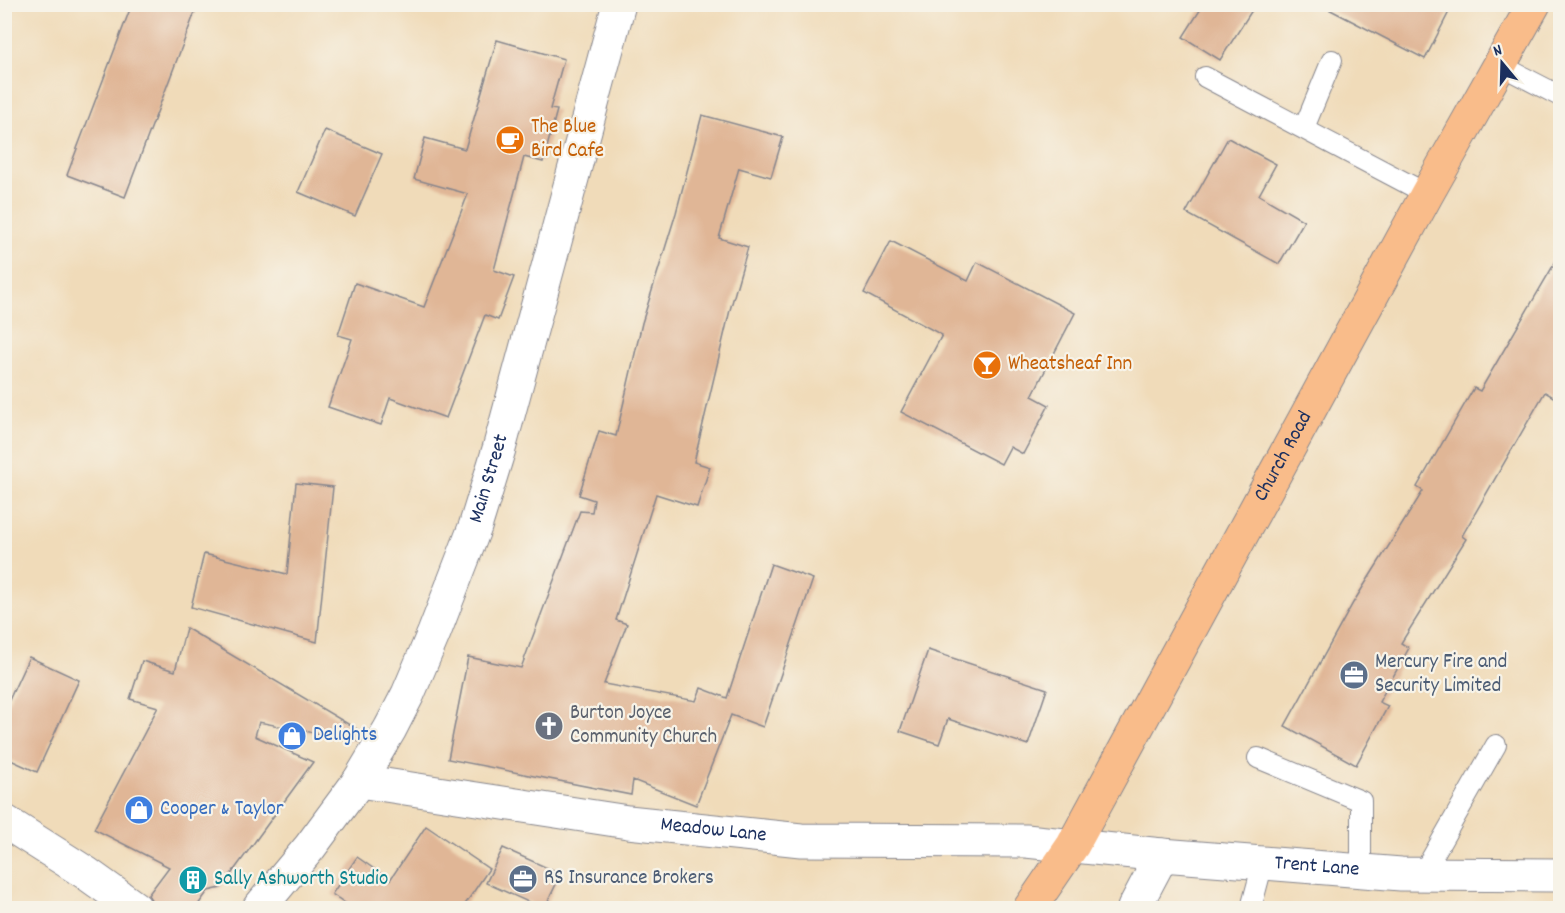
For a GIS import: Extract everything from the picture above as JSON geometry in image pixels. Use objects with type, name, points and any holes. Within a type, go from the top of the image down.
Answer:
[{"type":"main road","name":"Church Road","points":[[1030,909],[1073,845],[1427,194],[1534,4]]},
{"type":"street","name":"Main Street","points":[[259,909],[310,847],[359,781],[390,729],[408,694],[475,527],[499,449],[619,4]]},
{"type":"street","name":"Meadow Lane","points":[[359,781],[628,822],[801,840],[1026,841],[1073,845]]},
{"type":"street","points":[[4,821],[86,873],[135,909]]},
{"type":"street","name":"Trent Lane","points":[[1073,845],[1162,855],[1422,875],[1560,875]]},
{"type":"street","points":[[1134,909],[1162,855]]},
{"type":"lane","points":[[1304,128],[1332,60]]},
{"type":"lane","points":[[1500,65],[1560,96]]},
{"type":"lane","points":[[1205,77],[1427,194]]},
{"type":"lane","points":[[1422,875],[1496,745]]},
{"type":"lane","points":[[1258,758],[1360,801],[1361,871]]},
{"type":"lane","points":[[1251,909],[1263,863]]},
{"type":"building","points":[[132,4],[198,4],[125,197],[67,175]]},
{"type":"building","points":[[1204,4],[1256,4],[1220,60],[1183,37]]},
{"type":"building","points":[[1319,4],[1453,4],[1425,59]]},
{"type":"building","points":[[497,40],[564,59],[550,109],[557,110],[543,162],[524,157],[494,270],[514,277],[498,320],[485,315],[446,418],[390,398],[381,425],[328,407],[352,339],[338,335],[355,283],[424,307],[468,194],[414,179],[425,138],[465,149]]},
{"type":"building","points":[[702,115],[783,137],[771,177],[739,168],[719,238],[748,247],[730,310],[694,462],[710,467],[697,507],[656,494],[616,620],[627,624],[604,684],[696,701],[701,688],[727,698],[771,564],[813,579],[763,727],[731,715],[696,805],[633,780],[631,795],[448,759],[468,657],[521,668],[580,511],[592,512],[594,500],[579,495],[599,431],[616,436],[642,323],[676,213]]},
{"type":"building","points":[[325,130],[382,154],[355,216],[298,192]]},
{"type":"building","points":[[1228,138],[1276,164],[1259,195],[1304,221],[1279,264],[1186,213]]},
{"type":"building","name":"Wheatsheaf Inn","points":[[891,241],[968,281],[977,262],[1075,313],[1032,396],[1049,405],[1023,454],[1010,447],[1001,464],[901,412],[942,335],[864,293]]},
{"type":"building","points":[[1560,254],[1560,401],[1545,392],[1462,536],[1466,539],[1401,643],[1409,648],[1379,702],[1388,706],[1356,765],[1285,726],[1353,603],[1423,491],[1417,487],[1474,388],[1480,391]]},
{"type":"building","points":[[296,483],[333,487],[317,642],[191,607],[204,554],[287,574]]},
{"type":"building","points":[[186,628],[365,734],[360,742],[259,722],[255,736],[313,762],[221,888],[208,891],[195,909],[154,909],[148,895],[169,867],[94,829],[158,707],[130,699],[142,661],[175,671]]},
{"type":"building","points":[[928,650],[1047,689],[1028,745],[948,719],[939,744],[900,731]]},
{"type":"building","points":[[29,657],[79,680],[37,772],[4,757],[4,711]]},
{"type":"building","points":[[426,826],[489,869],[462,909],[354,909],[332,894],[357,857],[390,880]]},
{"type":"building","name":"RS Insurance Brokers","points":[[503,848],[561,874],[544,909],[486,883]]},
{"type":"place","name":"The Blue Bird Cafe","points":[[510,140]]},
{"type":"place","name":"Wheatsheaf Inn","points":[[987,365]]},
{"type":"place","name":"Mercury Fire and Security Limited","points":[[1354,675]]},
{"type":"place","name":"Burton Joyce Community Church","points":[[549,726]]},
{"type":"place","name":"Delights","points":[[292,736]]},
{"type":"place","name":"Cooper & Taylor","points":[[139,810]]},
{"type":"place","name":"RS Insurance Brokers","points":[[523,879]]},
{"type":"place","name":"Sally Ashworth Studio","points":[[193,880]]}]
